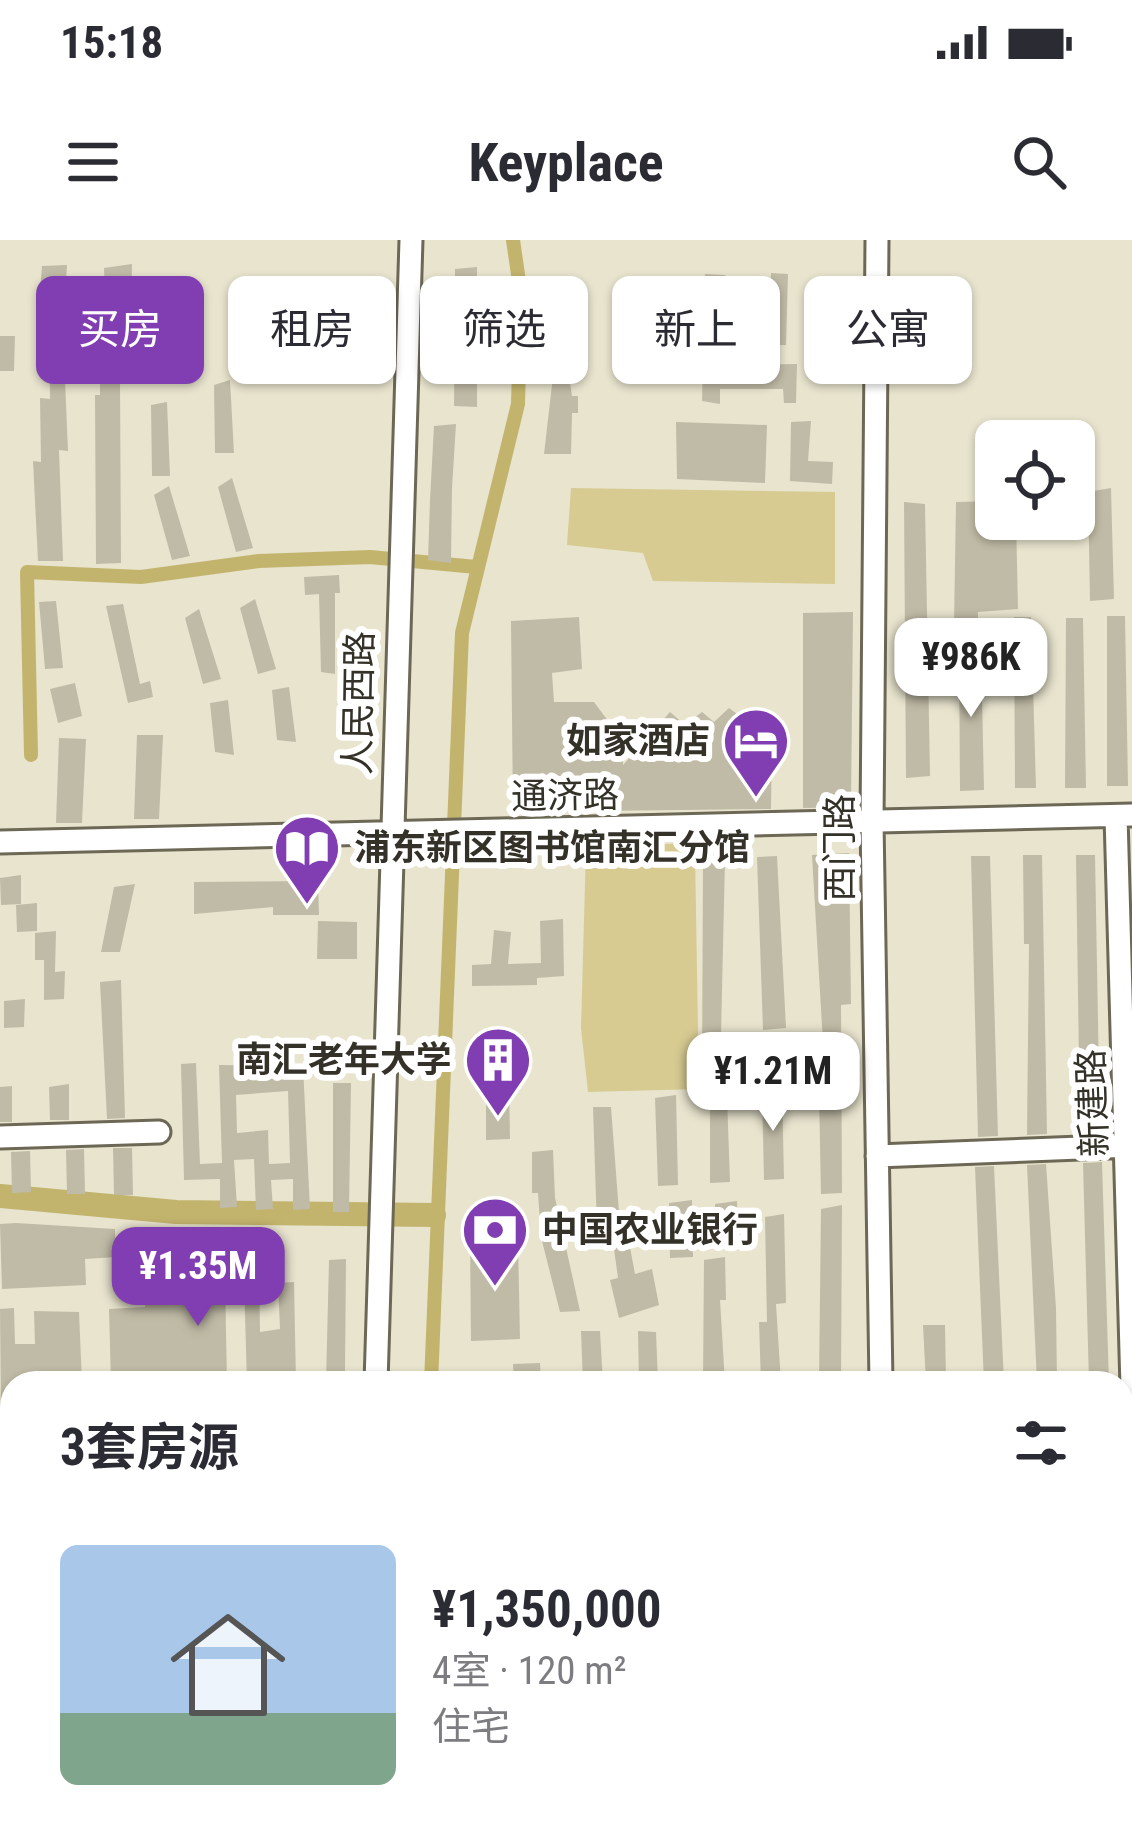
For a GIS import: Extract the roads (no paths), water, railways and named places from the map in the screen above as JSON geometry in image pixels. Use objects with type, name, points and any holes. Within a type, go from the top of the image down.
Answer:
[{"type":"street","name":"人民西路","points":[[377,1371],[399,506],[411,240]]},
{"type":"street","name":"西门路","points":[[878,240],[872,821],[881,1371]]},
{"type":"street","name":"通济路","points":[[0,842],[1124,816]]},
{"type":"street","name":"新建路","points":[[1124,816],[1132,1371]]},
{"type":"street","points":[[0,1137],[159,1132]]},
{"type":"street","points":[[877,1156],[1130,1146]]},
{"type":"waterway","points":[[431,1371],[462,633],[518,404],[521,295],[513,240]]},
{"type":"waterway","points":[[31,755],[27,572],[141,577],[259,561],[370,557],[476,567]]},
{"type":"waterway","points":[[0,1196],[176,1212],[434,1215]]},
{"type":"place","name":"如家酒店","points":[[756,800]]},
{"type":"place","name":"浦东新区图书馆南汇分馆","points":[[307,907]]},
{"type":"place","name":"南汇老年大学","points":[[498,1119]]},
{"type":"place","name":"中国农业银行","points":[[495,1289]]}]
